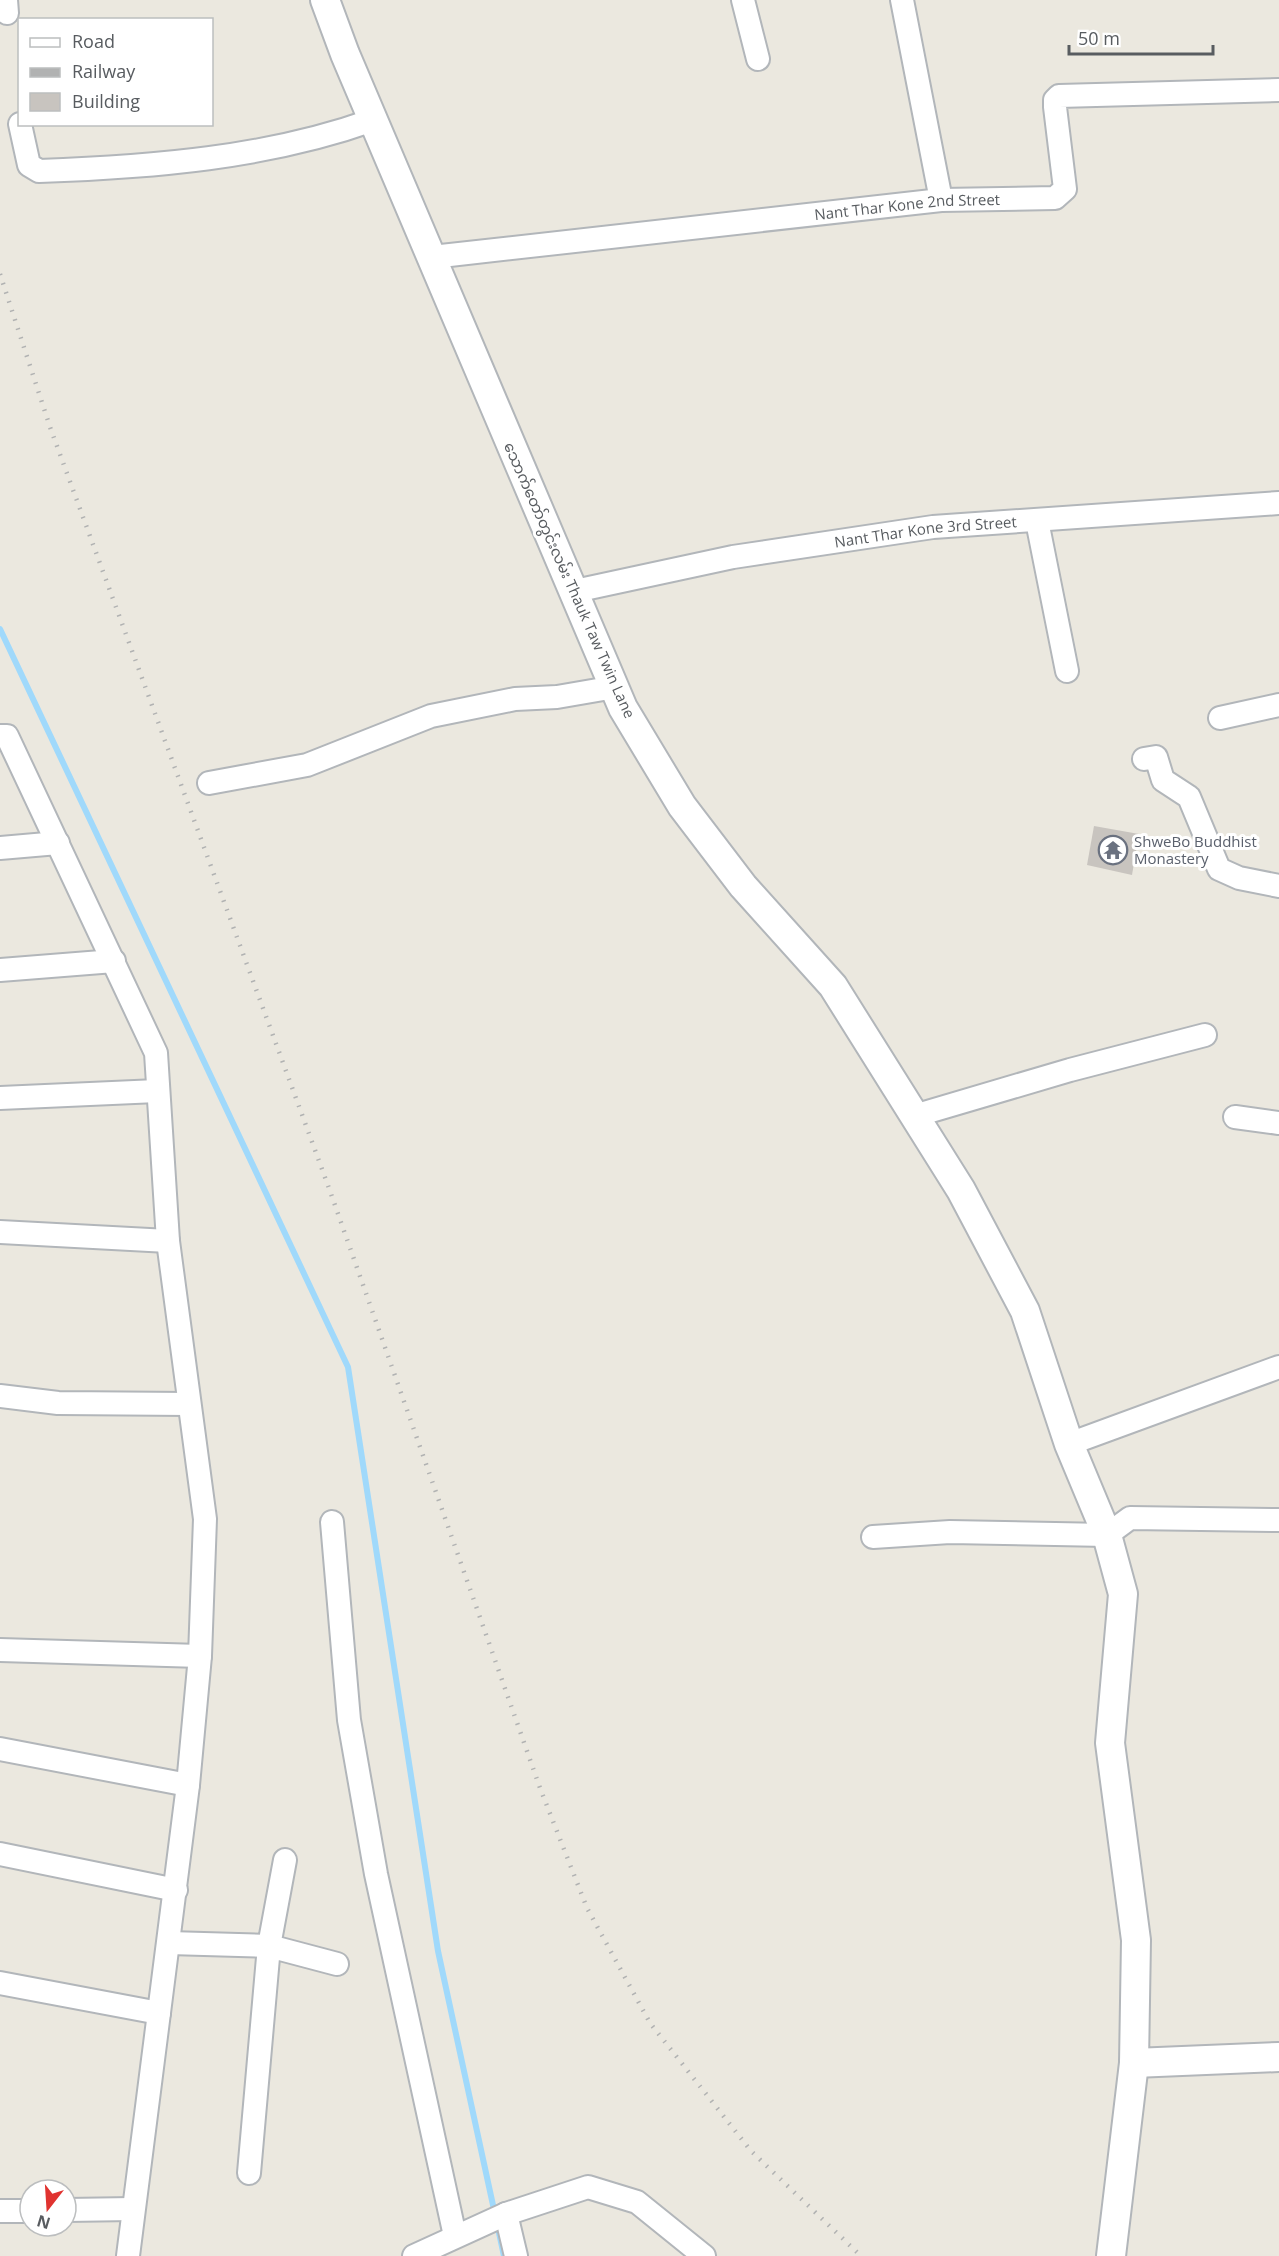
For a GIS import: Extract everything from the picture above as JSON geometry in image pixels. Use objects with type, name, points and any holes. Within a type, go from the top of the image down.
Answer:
[{"type":"street","name":"သောက်တော်တွင်းလမ်း Thauk Taw Twin Lane","points":[[324,0],[623,708],[682,806],[742,886],[833,986],[961,1190],[1026,1311],[1069,1444],[1107,1535],[1123,1594],[1110,1743],[1136,1940],[1134,2063],[1111,2256]]},
{"type":"street","points":[[743,0],[758,59]]},
{"type":"street","points":[[902,0],[942,200]]},
{"type":"street","name":"Nant Thar Kone 2nd Street","points":[[432,256],[942,200],[1055,198],[1065,189],[1055,107],[1055,100],[1059,96],[1279,90]]},
{"type":"street","points":[[21,126],[29,165],[39,171],[237,155],[331,135],[374,120]]},
{"type":"street","name":"Nant Thar Kone 3rd Street","points":[[575,591],[733,557],[933,527],[1279,503]]},
{"type":"street","points":[[1037,521],[1067,671]]},
{"type":"street","points":[[209,783],[307,765],[431,716],[515,699],[557,697],[615,687]]},
{"type":"street","points":[[1220,718],[1279,705]]},
{"type":"street","points":[[0,736],[7,736],[156,1053],[168,1241],[205,1519],[200,1656],[188,1785],[128,2256]]},
{"type":"street","points":[[1144,759],[1156,758],[1163,780],[1190,797],[1219,869],[1239,878],[1279,886]]},
{"type":"street","points":[[0,848],[58,843]]},
{"type":"street","points":[[0,970],[114,961]]},
{"type":"street","points":[[914,1116],[1070,1070],[1205,1035]]},
{"type":"street","points":[[0,1098],[157,1091]]},
{"type":"street","points":[[1235,1117],[1279,1123]]},
{"type":"street","points":[[0,1232],[168,1241]]},
{"type":"street","points":[[1069,1444],[1279,1367]]},
{"type":"street","points":[[0,1396],[58,1403],[189,1404]]},
{"type":"street","points":[[873,1537],[950,1532],[1107,1535],[1130,1518],[1279,1520]]},
{"type":"street","points":[[332,1522],[350,1720],[375,1874],[455,2236]]},
{"type":"street","points":[[0,1650],[200,1656]]},
{"type":"street","points":[[0,1749],[188,1785]]},
{"type":"street","points":[[0,1854],[176,1890]]},
{"type":"street","points":[[249,2173],[269,1946],[285,1860]]},
{"type":"street","points":[[169,1943],[269,1946],[337,1964]]},
{"type":"street","points":[[0,1983],[159,2013]]},
{"type":"street","points":[[1134,2063],[1279,2057]]},
{"type":"street","points":[[414,2256],[506,2214],[588,2187],[637,2202],[704,2256]]},
{"type":"street","points":[[78,2210],[133,2209]]},
{"type":"street","points":[[0,2211],[18,2211]]},
{"type":"street","points":[[506,2214],[516,2256]]},
{"type":"building","name":"ShweBo Buddhist Monastery","points":[[1094,826],[1139,834],[1132,875],[1087,865]]},
{"type":"waterway","points":[[0,629],[348,1367],[438,1951],[504,2256]]},
{"type":"railway","points":[[0,274],[50,427],[330,1191],[540,1788],[587,1908],[650,2023],[751,2151],[861,2256]]},
{"type":"place","name":"ShweBo Buddhist Monastery","points":[[1113,850]]}]
